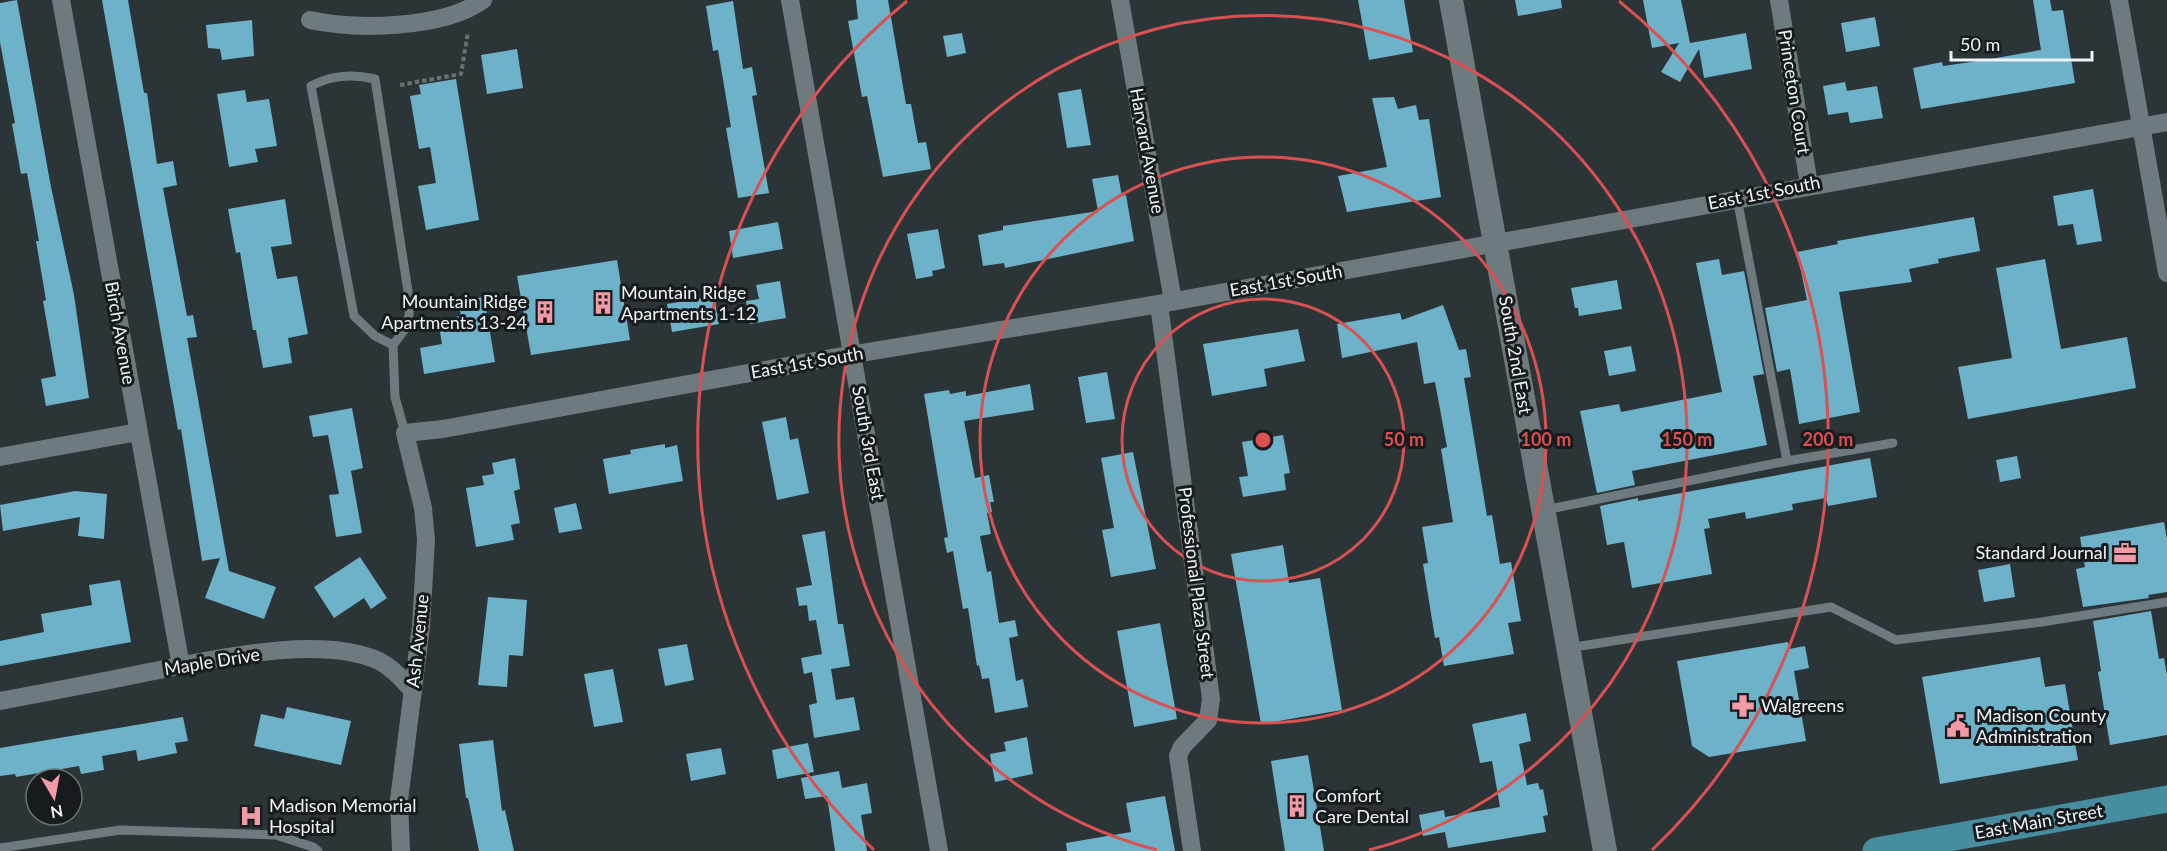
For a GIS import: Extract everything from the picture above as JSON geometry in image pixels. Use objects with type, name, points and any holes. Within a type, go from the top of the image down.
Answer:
[{"type":"main road","name":"South 2nd East","points":[[1451,0],[1605,851]]},
{"type":"main road","name":"East Main Street","points":[[1876,851],[2167,799]]},
{"type":"street","name":"Birch Avenue","points":[[60,0],[181,666]]},
{"type":"street","points":[[310,21],[357,27],[394,26],[457,13],[483,0]]},
{"type":"street","name":"South 3rd East","points":[[790,0],[939,851]]},
{"type":"street","name":"Harvard Avenue","points":[[1120,0],[1166,303]]},
{"type":"street","name":"Princeton Court","points":[[1779,0],[1809,185]]},
{"type":"street","points":[[2120,0],[2167,273]]},
{"type":"street","name":"East 1st South","points":[[405,433],[443,429],[853,355],[1166,303],[2167,122]]},
{"type":"street","name":"Professional Plaza Street","points":[[1166,303],[1211,699],[1208,720],[1182,747],[1178,756],[1192,851]]},
{"type":"street","points":[[0,457],[138,432]]},
{"type":"street","name":"Ash Avenue","points":[[401,851],[399,800],[421,626],[426,540],[423,508],[405,433]]},
{"type":"street","name":"Maple Drive","points":[[0,701],[181,666],[298,650],[336,650],[380,662],[397,674],[413,691]]},
{"type":"lane","points":[[393,345],[375,336],[354,316],[311,86],[319,81],[355,74],[375,79],[410,304],[408,325],[393,345],[394,397],[405,433]]},
{"type":"lane","points":[[1737,198],[1787,460]]},
{"type":"lane","points":[[1542,511],[1787,460],[1893,443]]},
{"type":"lane","points":[[1568,648],[1831,607],[1896,640],[2042,622],[2167,602]]},
{"type":"lane","points":[[0,848],[120,830],[276,835],[313,847],[318,851]]},
{"type":"path","points":[[400,85],[461,74],[468,32]]},
{"type":"building","points":[[17,0],[51,187],[74,295],[89,398],[46,406],[41,379],[56,376],[43,301],[46,300],[36,241],[39,241],[27,173],[21,174],[12,124],[15,123],[0,42],[0,3]]},
{"type":"building","points":[[102,0],[128,0],[144,93],[147,93],[157,164],[173,161],[177,185],[163,188],[187,316],[193,315],[197,337],[187,338],[229,571],[276,587],[264,619],[205,598],[220,558],[202,561],[181,429],[178,430]]},
{"type":"building","points":[[856,0],[888,0],[906,104],[911,104],[918,143],[926,142],[931,169],[883,177],[867,96],[862,97],[848,21],[858,19]]},
{"type":"building","points":[[1358,0],[1404,0],[1413,52],[1369,60]]},
{"type":"building","points":[[1515,0],[1561,0],[1562,8],[1518,16]]},
{"type":"building","points":[[1643,0],[1681,0],[1690,43],[1746,33],[1752,69],[1704,78],[1699,49],[1680,82],[1661,72],[1679,43],[1652,48]]},
{"type":"building","points":[[2033,0],[2050,0],[2052,11],[2063,10],[2075,83],[1921,109],[1913,68],[1942,62],[1943,66],[2041,50]]},
{"type":"building","points":[[733,1],[743,69],[752,67],[757,95],[752,96],[769,193],[738,198],[726,128],[731,127],[718,50],[713,51],[706,6]]},
{"type":"building","points":[[1875,17],[1880,46],[1846,52],[1841,23]]},
{"type":"building","points":[[252,20],[254,56],[222,60],[220,49],[208,48],[206,25]]},
{"type":"building","points":[[962,33],[966,53],[947,57],[943,36]]},
{"type":"building","points":[[517,49],[523,88],[487,94],[481,55]]},
{"type":"building","points":[[456,79],[479,220],[426,230],[418,186],[436,183],[430,147],[419,149],[410,96],[421,94],[419,85]]},
{"type":"building","points":[[1845,82],[1847,91],[1877,86],[1883,118],[1850,123],[1848,112],[1828,115],[1823,86]]},
{"type":"building","points":[[1081,89],[1091,145],[1067,148],[1058,93]]},
{"type":"building","points":[[245,90],[247,102],[269,99],[277,146],[255,149],[258,162],[229,167],[217,94]]},
{"type":"building","points":[[1394,97],[1398,109],[1416,105],[1419,120],[1429,119],[1441,197],[1347,212],[1338,176],[1387,167],[1372,98]]},
{"type":"building","points":[[1118,175],[1122,196],[1126,195],[1134,241],[1005,268],[1004,263],[983,266],[978,235],[1003,230],[1003,226],[1098,211],[1092,179]]},
{"type":"building","points":[[2093,189],[2102,241],[2077,245],[2073,224],[2058,226],[2053,196]]},
{"type":"building","points":[[285,199],[292,244],[271,247],[277,279],[297,276],[308,334],[288,338],[292,363],[263,368],[256,330],[253,330],[240,252],[236,253],[228,209]]},
{"type":"building","points":[[1974,217],[1980,251],[1938,259],[1939,263],[1909,269],[1912,282],[1839,292],[1860,412],[1799,424],[1790,369],[1777,372],[1765,308],[1807,300],[1797,252],[1838,244],[1837,241]]},
{"type":"building","points":[[778,222],[783,249],[733,258],[729,231]]},
{"type":"building","points":[[938,229],[945,268],[932,271],[933,276],[916,279],[907,234]]},
{"type":"building","points":[[1719,259],[1722,275],[1744,271],[1764,374],[1753,376],[1767,445],[1632,471],[1635,485],[1597,493],[1580,411],[1619,404],[1621,412],[1722,392],[1696,263]]},
{"type":"building","points":[[2045,259],[2061,349],[2127,337],[2136,388],[1968,419],[1958,367],[2012,358],[1996,268]]},
{"type":"building","points":[[617,260],[630,340],[531,355],[517,276]]},
{"type":"building","points":[[1617,280],[1622,309],[1579,316],[1571,288]]},
{"type":"building","points":[[780,281],[786,318],[750,324],[746,301],[759,299],[756,285]]},
{"type":"building","points":[[714,296],[719,324],[672,332],[667,304]]},
{"type":"building","points":[[484,297],[495,362],[424,374],[420,348],[442,344],[438,320],[461,316],[458,301]]},
{"type":"building","points":[[1443,305],[1459,350],[1466,349],[1471,377],[1464,378],[1487,516],[1492,515],[1500,564],[1511,562],[1521,621],[1508,623],[1514,654],[1444,666],[1439,637],[1435,638],[1423,564],[1428,563],[1422,527],[1453,522],[1441,449],[1447,447],[1435,382],[1424,384],[1417,342],[1342,358],[1337,324],[1400,313],[1402,320]]},
{"type":"building","points":[[1298,329],[1305,361],[1264,369],[1267,386],[1212,396],[1203,344]]},
{"type":"building","points":[[1631,346],[1636,371],[1609,376],[1604,351]]},
{"type":"building","points":[[1107,372],[1115,419],[1086,423],[1078,377]]},
{"type":"building","points":[[1030,384],[1034,410],[964,421],[975,478],[989,475],[994,502],[990,502],[992,512],[987,513],[991,534],[980,536],[987,572],[991,571],[999,623],[1015,620],[1018,636],[1009,638],[1016,681],[1023,679],[1028,707],[995,713],[989,678],[982,679],[979,665],[977,666],[968,608],[963,609],[953,551],[947,553],[944,538],[948,537],[924,394],[949,390],[950,394],[966,391],[966,396]]},
{"type":"building","points":[[352,408],[363,468],[351,471],[362,533],[336,537],[329,495],[339,494],[328,435],[313,437],[309,416]]},
{"type":"building","points":[[786,417],[790,440],[798,438],[809,493],[777,500],[762,422]]},
{"type":"building","points":[[1283,435],[1290,473],[1284,474],[1286,490],[1243,497],[1239,477],[1248,476],[1242,442]]},
{"type":"building","points":[[665,444],[665,448],[677,445],[683,481],[609,494],[603,459],[631,454],[630,450]]},
{"type":"building","points":[[1133,452],[1156,569],[1111,577],[1102,530],[1114,528],[1101,458]]},
{"type":"building","points":[[2017,456],[2021,478],[2000,482],[1996,460]]},
{"type":"building","points":[[515,458],[520,489],[514,491],[520,523],[511,525],[514,540],[476,547],[466,488],[484,485],[482,476],[494,474],[492,463]]},
{"type":"building","points":[[1870,458],[1877,497],[1828,506],[1826,498],[1792,504],[1793,510],[1746,519],[1745,512],[1708,519],[1710,528],[1704,529],[1712,574],[1632,588],[1624,542],[1607,545],[1600,506]]},
{"type":"building","points":[[75,491],[107,494],[104,539],[78,536],[80,517],[3,531],[0,505]]},
{"type":"building","points":[[576,503],[582,529],[559,533],[554,508]]},
{"type":"building","name":"Standard Journal","points":[[2164,522],[2167,539],[2167,592],[2148,595],[2149,598],[2083,607],[2076,569],[2085,567],[2080,537]]},
{"type":"building","points":[[825,531],[838,624],[843,624],[850,666],[831,669],[836,700],[854,697],[860,730],[814,738],[809,705],[817,703],[812,672],[804,674],[801,658],[822,654],[816,620],[809,621],[807,605],[799,606],[796,588],[812,585],[802,535]]},
{"type":"building","points":[[1283,545],[1289,583],[1320,578],[1342,710],[1261,724],[1231,554]]},
{"type":"building","points":[[360,557],[387,598],[371,609],[364,598],[334,618],[314,587]]},
{"type":"building","points":[[2010,564],[2015,597],[1984,602],[1978,570]]},
{"type":"building","points":[[120,580],[131,642],[0,666],[0,641],[44,632],[41,614],[92,605],[89,585]]},
{"type":"building","points":[[488,597],[527,600],[523,656],[509,655],[507,687],[478,685]]},
{"type":"building","points":[[2151,611],[2159,659],[2164,658],[2167,675],[2167,735],[2110,745],[2098,672],[2101,671],[2093,621]]},
{"type":"building","points":[[1160,623],[1177,719],[1134,727],[1117,631]]},
{"type":"building","name":"Walgreens","points":[[1788,642],[1789,649],[1805,646],[1809,668],[1794,671],[1806,741],[1709,757],[1692,746],[1677,661]]},
{"type":"building","points":[[687,644],[694,680],[665,686],[658,649]]},
{"type":"building","points":[[2040,657],[2045,687],[2065,684],[2078,760],[1940,784],[1922,677]]},
{"type":"building","points":[[613,669],[623,722],[594,727],[584,674]]},
{"type":"building","points":[[287,707],[351,721],[341,765],[254,746],[261,714],[284,719]]},
{"type":"building","points":[[1526,713],[1531,741],[1519,744],[1527,785],[1538,783],[1540,790],[1543,789],[1548,815],[1543,816],[1546,832],[1448,848],[1445,832],[1423,836],[1419,815],[1444,810],[1445,817],[1500,807],[1492,761],[1480,763],[1472,724]]},
{"type":"building","points":[[183,717],[188,741],[175,743],[177,753],[138,761],[136,750],[102,756],[104,770],[84,773],[84,767],[79,766],[24,767],[24,776],[16,777],[15,774],[0,776],[0,748]]},
{"type":"building","points":[[1027,737],[1033,774],[995,782],[990,754],[1006,751],[1004,742]]},
{"type":"building","points":[[493,740],[502,811],[505,810],[514,851],[479,851],[468,798],[466,798],[459,744]]},
{"type":"building","points":[[808,743],[814,772],[777,779],[772,750]]},
{"type":"building","points":[[721,748],[726,774],[691,781],[686,754]]},
{"type":"building","name":"Comfort Care Dental","points":[[1308,755],[1324,851],[1285,851],[1271,761]]},
{"type":"building","points":[[839,771],[842,788],[867,783],[872,813],[861,815],[867,851],[835,851],[827,796],[805,799],[801,778]]},
{"type":"building","points":[[1165,796],[1175,851],[1067,851],[1066,843],[1131,832],[1126,803]]},
{"type":"place","name":"Mountain Ridge Apartments 1-12","points":[[603,303]]},
{"type":"place","name":"Mountain Ridge Apartments 13-24","points":[[545,312]]},
{"type":"place","name":"Standard Journal","points":[[2125,553]]},
{"type":"place","name":"Walgreens","points":[[1743,706]]},
{"type":"place","name":"Madison County Administration","points":[[1958,726]]},
{"type":"place","name":"Comfort Care Dental","points":[[1297,806]]},
{"type":"place","name":"Madison Memorial Hospital","points":[[251,816]]}]
